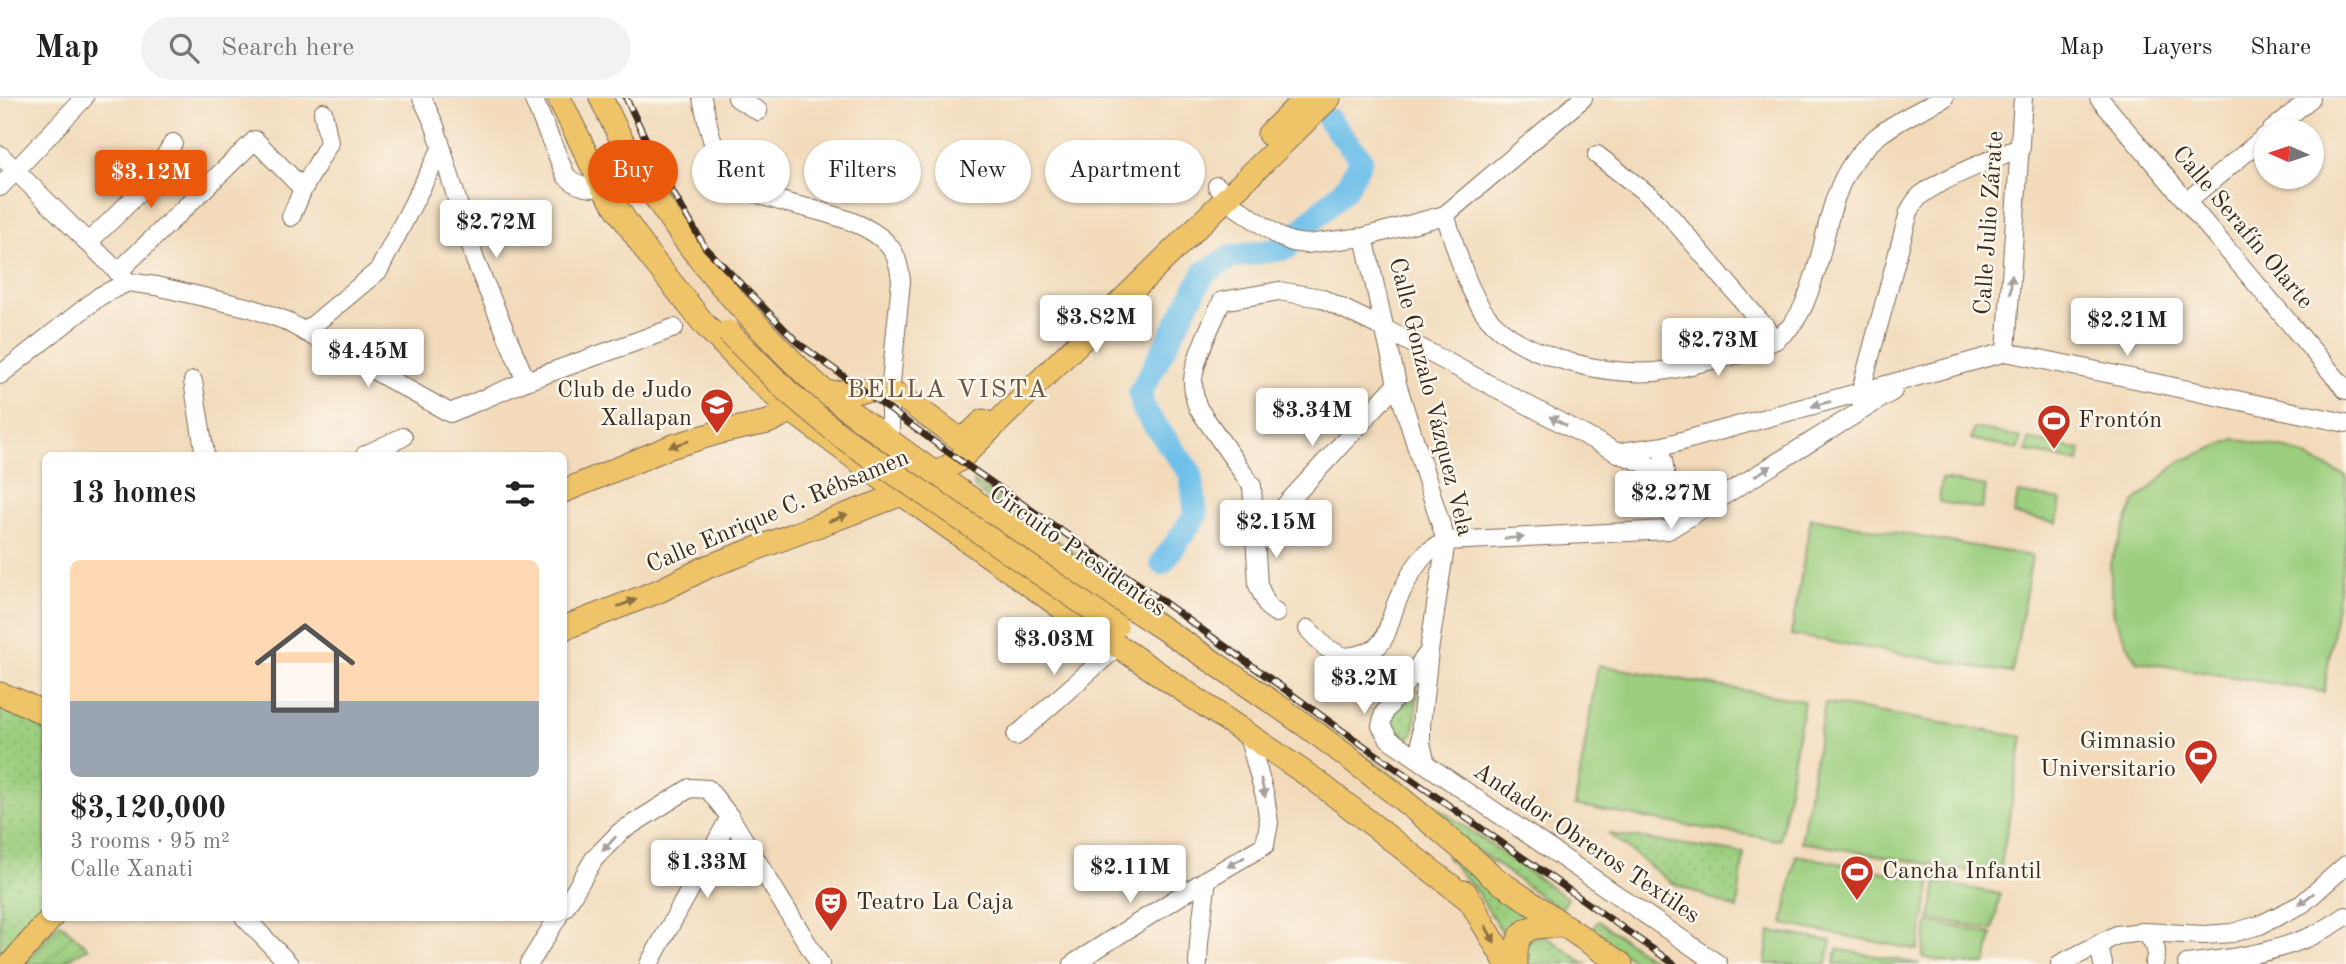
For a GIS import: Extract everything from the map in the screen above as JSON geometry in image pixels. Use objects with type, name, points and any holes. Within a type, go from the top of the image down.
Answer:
[{"type":"main road","points":[[559,98],[588,157]]},
{"type":"main road","name":"Circuito Presidentes","points":[[572,98],[620,188],[651,238],[733,326],[787,391],[842,437],[1458,865],[1502,884],[1621,964]]},
{"type":"main road","name":"Circuito Presidentes","points":[[590,98],[632,182],[733,326]]},
{"type":"main road","points":[[601,98],[642,176],[673,226],[704,267],[785,354],[827,393],[936,474],[1312,730],[1437,825],[1502,884]]},
{"type":"main road","name":"Calle Enrique C. Rébsamen","points":[[567,627],[659,591],[707,567],[902,494],[966,453],[1221,192],[1306,98]]},
{"type":"main road","name":"Calle Enrique C. Rébsamen","points":[[827,393],[874,390],[890,393],[906,400],[958,438],[971,434],[1221,192],[1329,98]]},
{"type":"main road","points":[[613,203],[678,293],[705,325],[791,410],[902,494],[1117,647],[1247,732],[1359,813],[1473,903]]},
{"type":"main road","points":[[758,380],[771,386],[785,383],[790,371],[785,354]]},
{"type":"main road","points":[[567,490],[670,447],[720,432],[768,422],[827,393]]},
{"type":"main road","points":[[899,446],[911,471],[902,494]]},
{"type":"main road","points":[[1022,579],[1034,579],[1043,572],[1047,561],[1044,549]]},
{"type":"main road","points":[[1065,610],[1062,598],[1066,587],[1076,580],[1088,579]]},
{"type":"main road","points":[[0,694],[42,712]]},
{"type":"main road","name":"Circuito Presidentes","points":[[1458,865],[1473,903],[1507,964]]},
{"type":"main road","points":[[11,964],[48,921]]},
{"type":"main road","points":[[1517,964],[1519,937],[1527,928],[1563,926]]},
{"type":"street","points":[[0,187],[84,98]]},
{"type":"street","points":[[422,98],[435,126],[475,260],[526,381]]},
{"type":"street","points":[[533,98],[566,176],[575,184],[588,189]]},
{"type":"street","points":[[702,98],[715,150],[737,182],[757,194],[851,222],[882,238],[892,250],[899,266],[901,281],[890,393],[899,446]]},
{"type":"street","points":[[737,98],[758,111]]},
{"type":"street","points":[[1221,192],[1236,207],[1280,237],[1292,242],[1306,244],[1364,237],[1445,215],[1583,98]]},
{"type":"street","points":[[1445,215],[1475,297],[1484,313],[1495,325],[1519,342],[1572,364],[1599,369],[1655,372],[1753,351],[1776,340],[1798,317],[1807,300],[1836,195],[1848,167],[1862,149],[1882,132],[1944,98]]},
{"type":"street","name":"Calle Julio Zárate","points":[[2006,352],[2024,98]]},
{"type":"street","name":"Calle Serafín Olarte","points":[[2099,98],[2346,390]]},
{"type":"street","points":[[2286,119],[2311,98]]},
{"type":"street","points":[[291,217],[303,189],[330,143],[323,112]]},
{"type":"street","points":[[0,375],[123,277],[255,140],[303,189]]},
{"type":"street","points":[[87,243],[131,203],[156,173],[173,143]]},
{"type":"street","points":[[2188,201],[2254,145]]},
{"type":"street","points":[[1861,402],[1909,212],[1914,203],[1919,196],[1936,186],[2021,146]]},
{"type":"street","points":[[305,332],[379,270],[441,149]]},
{"type":"street","points":[[0,155],[123,277],[251,308],[284,320],[450,412],[526,381],[674,328]]},
{"type":"street","points":[[1597,155],[1659,203],[1776,340]]},
{"type":"street","name":"Calle Gonzalo Vázquez Vela","points":[[1364,237],[1396,384],[1446,541],[1421,725],[1421,743],[1426,764]]},
{"type":"street","points":[[1276,612],[1268,607],[1258,585],[1252,486],[1198,408],[1195,399],[1193,378],[1222,301],[1279,291],[1321,298],[1385,329],[1618,453],[1665,472]]},
{"type":"street","points":[[1308,629],[1325,647],[1344,657],[1372,650],[1386,638],[1398,600],[1413,572],[1428,552],[1446,541],[1668,530],[1861,402],[1911,380],[2006,352],[2346,423]]},
{"type":"street","points":[[193,381],[205,452]]},
{"type":"street","points":[[1255,538],[1396,384]]},
{"type":"street","points":[[1618,453],[1664,446],[1861,402]]},
{"type":"street","points":[[371,452],[403,437]]},
{"type":"street","points":[[1664,446],[1665,472],[1671,502],[1690,517]]},
{"type":"street","points":[[1638,532],[1664,512],[1671,502]]},
{"type":"street","points":[[1016,736],[1117,647]]},
{"type":"street","name":"Calle Gonzalo Vázquez Vela","points":[[1426,764],[1389,739],[1381,726],[1384,713],[1429,651]]},
{"type":"street","points":[[1073,964],[1265,845],[1269,823],[1265,796],[1247,732]]},
{"type":"street","name":"Andador Obreros Textiles","points":[[1426,764],[1718,964]]},
{"type":"street","points":[[567,904],[594,859],[620,832],[690,788],[708,789],[730,817],[820,964]]},
{"type":"street","points":[[649,964],[730,817]]},
{"type":"street","points":[[2060,964],[2117,935],[2144,932],[2204,935],[2232,933],[2260,925],[2302,904],[2346,865]]},
{"type":"street","points":[[1198,964],[1207,879]]},
{"type":"street","points":[[2187,964],[2244,957],[2280,948],[2309,938],[2346,916]]},
{"type":"street","points":[[248,921],[289,964]]},
{"type":"street","points":[[529,964],[556,921]]},
{"type":"street","points":[[2144,932],[2155,942],[2158,953],[2154,964]]},
{"type":"street","points":[[2102,942],[2100,951],[2103,964]]},
{"type":"green space","name":"Frontón","points":[[1974,428],[2021,438],[2018,449],[1971,439]]},
{"type":"green space","name":"Frontón","points":[[2029,439],[2081,450],[2079,462],[2026,451]]},
{"type":"green space","points":[[2235,439],[2291,450],[2346,476],[2346,543],[2324,692],[2136,661],[2114,617],[2110,564],[2134,503],[2179,462]]},
{"type":"green space","points":[[1942,479],[1986,487],[1982,509],[1939,502]]},
{"type":"green space","points":[[973,481],[1568,899],[1560,910],[975,489]]},
{"type":"green space","points":[[2018,493],[2061,500],[2057,523],[2014,515]]},
{"type":"green space","points":[[1811,518],[2032,556],[2012,673],[1791,635]]},
{"type":"green space","points":[[1598,665],[1804,701],[1780,840],[1575,805]]},
{"type":"green space","points":[[1412,689],[1418,689],[1414,732],[1407,739],[1394,733],[1388,720]]},
{"type":"green space","points":[[1825,703],[2023,737],[1999,876],[1801,842]]},
{"type":"green space","points":[[0,709],[33,722],[42,730],[42,919],[0,964]]},
{"type":"green space","points":[[1609,834],[1744,853],[1737,909],[1670,882]]},
{"type":"green space","name":"Cancha Infantil","points":[[1796,855],[1931,881],[1918,950],[1783,924]]},
{"type":"green space","points":[[1446,856],[1534,921],[1511,946],[1477,892]]},
{"type":"green space","points":[[1937,882],[2000,894],[1993,930],[1930,918]]},
{"type":"green space","points":[[1598,921],[1659,964],[1639,964],[1591,931]]},
{"type":"green space","points":[[1929,921],[1992,934],[1986,964],[1955,964],[1922,957]]},
{"type":"green space","points":[[60,923],[88,948],[60,964],[22,964]]},
{"type":"green space","points":[[1770,931],[1831,941],[1827,964],[1765,964]]},
{"type":"green space","points":[[1542,934],[1586,964],[1530,964],[1523,950],[1526,942]]},
{"type":"green space","points":[[1837,949],[1920,964],[1834,964]]},
{"type":"waterway","points":[[1298,234],[1347,187],[1361,159],[1329,120]]},
{"type":"waterway","points":[[1162,563],[1196,515],[1191,474],[1144,410],[1140,393],[1204,273],[1232,257],[1287,248]]},
{"type":"railway","points":[[626,98],[665,179],[705,247],[798,343],[959,460],[1674,964]]},
{"type":"place","name":"Club de Judo Xallapan","points":[[717,435]]},
{"type":"place","name":"Frontón","points":[[2054,451]]},
{"type":"place","name":"Gimnasio Universitario","points":[[2201,786]]},
{"type":"place","name":"Cancha Infantil","points":[[1857,902]]},
{"type":"place","name":"Teatro La Caja","points":[[831,933]]},
{"type":"district","name":"BELLA VISTA","points":[[948,390]]}]
